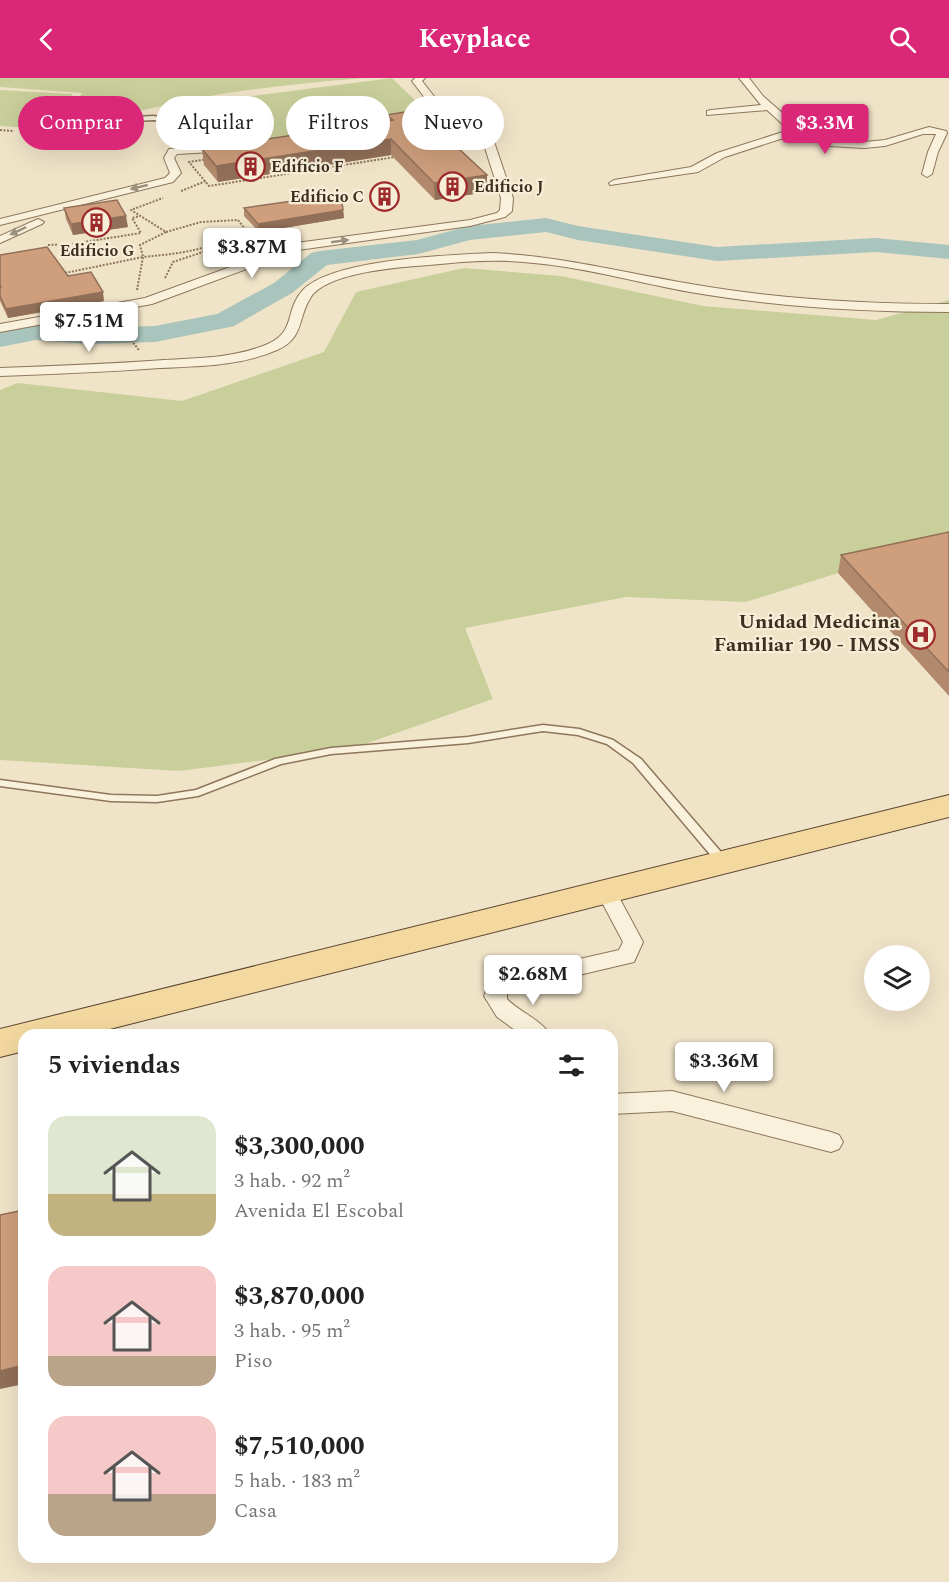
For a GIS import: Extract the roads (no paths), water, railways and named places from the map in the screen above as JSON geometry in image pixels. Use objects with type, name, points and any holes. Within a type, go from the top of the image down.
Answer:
[{"type":"main road","points":[[54,1029],[949,806]]},
{"type":"main road","points":[[0,1043],[18,1038]]},
{"type":"street","points":[[420,78],[417,81],[429,96]]},
{"type":"street","points":[[744,78],[756,97],[789,122],[796,131],[824,141],[857,145],[883,144],[929,129],[942,133],[933,152],[927,174]]},
{"type":"street","points":[[711,113],[768,107]]},
{"type":"street","points":[[615,183],[694,170],[721,155],[796,131]]},
{"type":"street","points":[[0,222],[169,180],[176,173],[169,158],[170,153],[179,150]]},
{"type":"street","points":[[0,328],[181,297],[280,251],[470,223],[501,215],[506,211],[507,198],[492,150]]},
{"type":"street","points":[[0,240],[58,214],[74,203]]},
{"type":"street","points":[[0,372],[134,367],[225,360],[256,354],[281,343],[289,335],[303,297],[327,279],[354,271],[464,258],[555,260],[684,286],[770,299],[843,305],[949,308]]},
{"type":"street","points":[[42,320],[123,322]]},
{"type":"street","points":[[530,1029],[494,999],[493,994],[497,988],[505,984],[627,956],[633,942],[606,891]]},
{"type":"street","points":[[618,1104],[672,1101],[831,1142]]},
{"type":"lane","points":[[0,783],[111,798],[157,799],[198,794],[279,761],[330,751],[468,740],[543,728],[579,732],[610,742],[637,761],[723,862]]},
{"type":"waterway","points":[[0,339],[36,332],[87,336],[155,334],[225,320],[283,288],[320,258],[418,247],[469,233],[546,225],[578,233],[717,254],[876,245],[949,252]]},
{"type":"place","name":"Edificio F","points":[[250,167]]},
{"type":"place","name":"Edificio J","points":[[453,187]]},
{"type":"place","name":"Edificio C","points":[[385,197]]},
{"type":"place","name":"Edificio G","points":[[97,223]]},
{"type":"place","name":"Unidad Medicina Familiar 190 - IMSS","points":[[921,634]]}]
